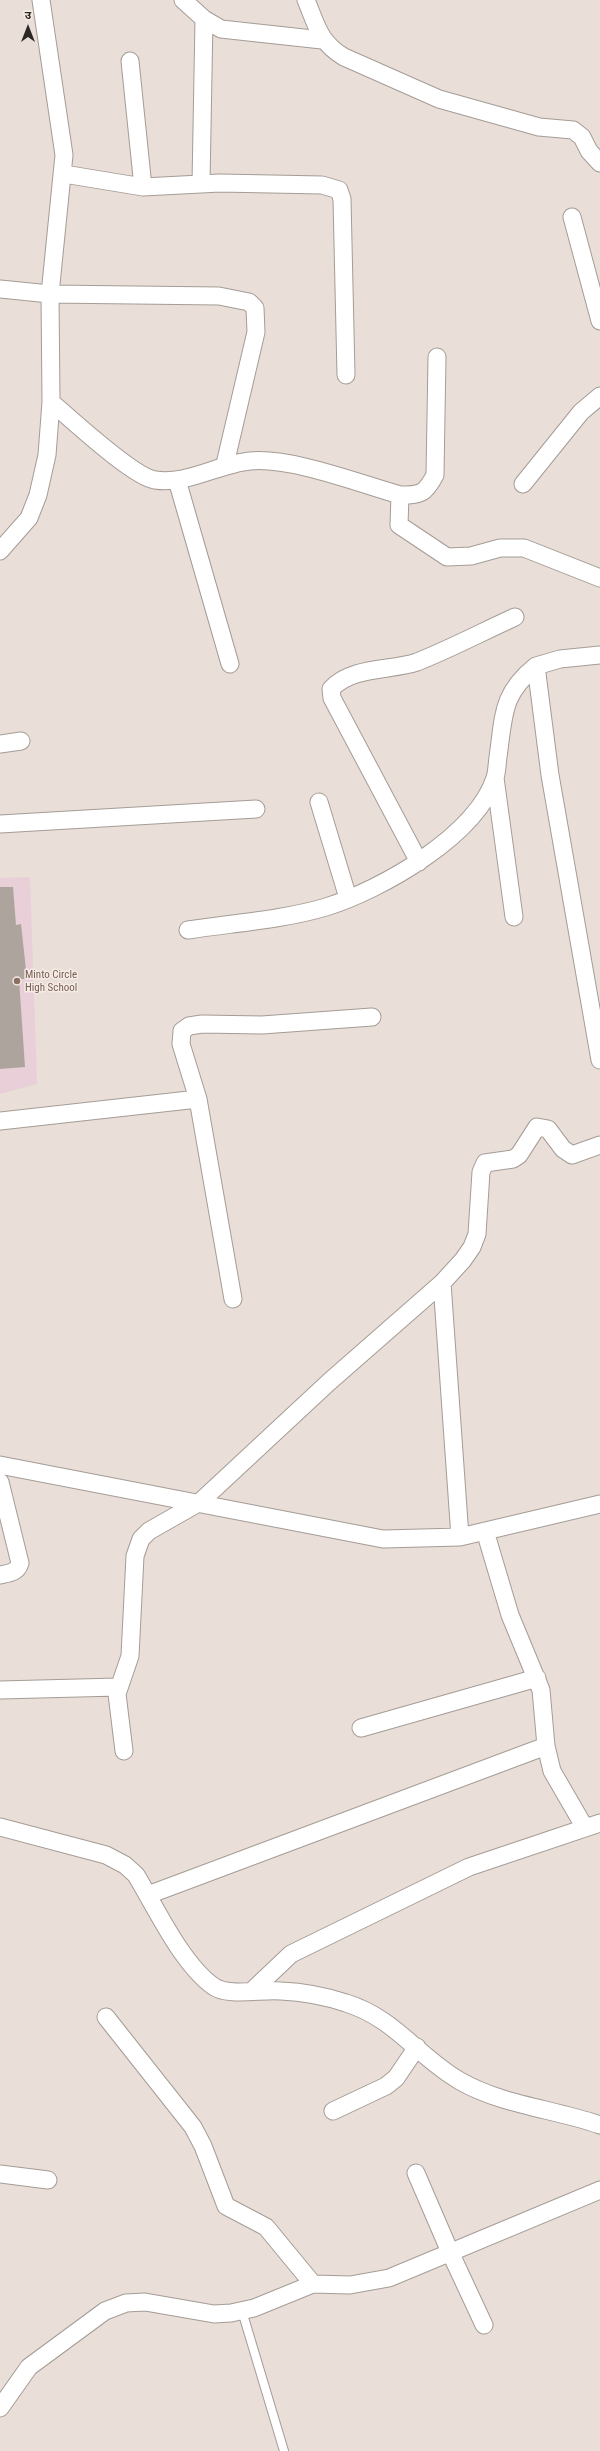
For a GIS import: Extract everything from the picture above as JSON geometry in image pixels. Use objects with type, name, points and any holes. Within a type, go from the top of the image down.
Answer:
[{"type":"street","points":[[0,551],[29,518],[38,495],[47,455],[51,402],[50,294],[64,174],[62,139],[41,0]]},
{"type":"street","points":[[183,0],[204,19],[221,29],[230,32],[322,40]]},
{"type":"street","points":[[306,0],[322,40],[330,49],[344,57],[427,95],[539,127],[572,130],[582,137],[589,151],[600,163]]},
{"type":"street","points":[[201,183],[204,19]]},
{"type":"street","points":[[130,61],[143,187]]},
{"type":"street","points":[[64,174],[143,187],[201,183],[322,185],[339,190],[342,199],[346,375]]},
{"type":"street","points":[[572,217],[600,321]]},
{"type":"street","points":[[0,289],[50,294],[219,296],[238,298],[252,305],[255,308],[257,318],[256,332],[226,464]]},
{"type":"street","points":[[51,402],[144,476],[155,480],[177,480],[226,464],[267,460],[288,463],[400,495],[417,495],[427,489],[435,475],[437,357]]},
{"type":"street","points":[[523,484],[581,412],[600,396]]},
{"type":"street","points":[[177,480],[230,664]]},
{"type":"street","points":[[400,495],[398,525],[441,555],[457,558],[500,548],[524,548],[600,578]]},
{"type":"street","points":[[419,862],[332,698],[331,689],[336,684],[367,671],[418,661],[515,617]]},
{"type":"street","points":[[514,917],[495,778],[506,704],[512,690],[522,677],[536,666],[560,660],[600,654]]},
{"type":"street","points":[[536,666],[550,775],[600,1060]]},
{"type":"street","points":[[0,744],[21,741]]},
{"type":"street","points":[[188,930],[305,912],[348,898],[386,881],[419,862],[467,823],[483,801],[495,778]]},
{"type":"street","points":[[319,802],[348,898]]},
{"type":"street","points":[[0,824],[256,809]]},
{"type":"street","points":[[233,1299],[198,1099],[181,1044],[182,1032],[189,1026],[202,1024],[262,1025],[372,1017]]},
{"type":"street","points":[[0,1121],[198,1099]]},
{"type":"street","points":[[124,1751],[116,1701],[118,1686],[130,1656],[137,1547],[149,1531],[200,1502],[329,1382],[442,1283],[472,1247],[478,1228],[481,1172],[485,1162],[513,1158],[519,1155],[537,1127],[548,1129],[563,1149],[572,1155],[600,1145]]},
{"type":"street","points":[[442,1283],[460,1536]]},
{"type":"street","points":[[0,1465],[200,1502],[382,1539],[460,1536],[600,1504]]},
{"type":"street","points":[[0,1482],[20,1563],[18,1569],[13,1573],[0,1575]]},
{"type":"street","points":[[253,1990],[291,1954],[469,1868],[592,1826],[558,1785],[548,1760],[544,1704],[537,1678],[510,1615],[485,1531]]},
{"type":"street","points":[[361,1728],[537,1678]]},
{"type":"street","points":[[0,1690],[118,1686]]},
{"type":"street","points":[[148,1895],[546,1746]]},
{"type":"street","points":[[0,1827],[106,1855],[125,1866],[136,1875],[186,1958],[201,1976],[214,1988],[230,1992],[253,1990],[307,1994],[348,2003],[388,2022],[440,2068],[484,2093],[600,2125]]},
{"type":"street","points":[[106,2017],[194,2127],[203,2146],[226,2206],[266,2226],[313,2284]]},
{"type":"street","points":[[333,2111],[386,2086],[396,2078],[417,2047]]},
{"type":"street","points":[[416,2173],[450,2252],[484,2325]]},
{"type":"street","points":[[0,2174],[48,2180]]},
{"type":"street","points":[[0,2408],[29,2367],[105,2311],[135,2301],[214,2314],[242,2311],[313,2284],[350,2285],[389,2278],[600,2190]]},
{"type":"lane","points":[[242,2311],[284,2451]]},
{"type":"shaded area","name":"Minto Circle High School","points":[[30,877],[37,1084],[0,1094],[0,878]]},
{"type":"building","points":[[0,887],[13,887],[16,925],[21,924],[27,979],[19,979],[25,1067],[0,1069]]},
{"type":"place","name":"Minto Circle High School","points":[[17,981]]}]
